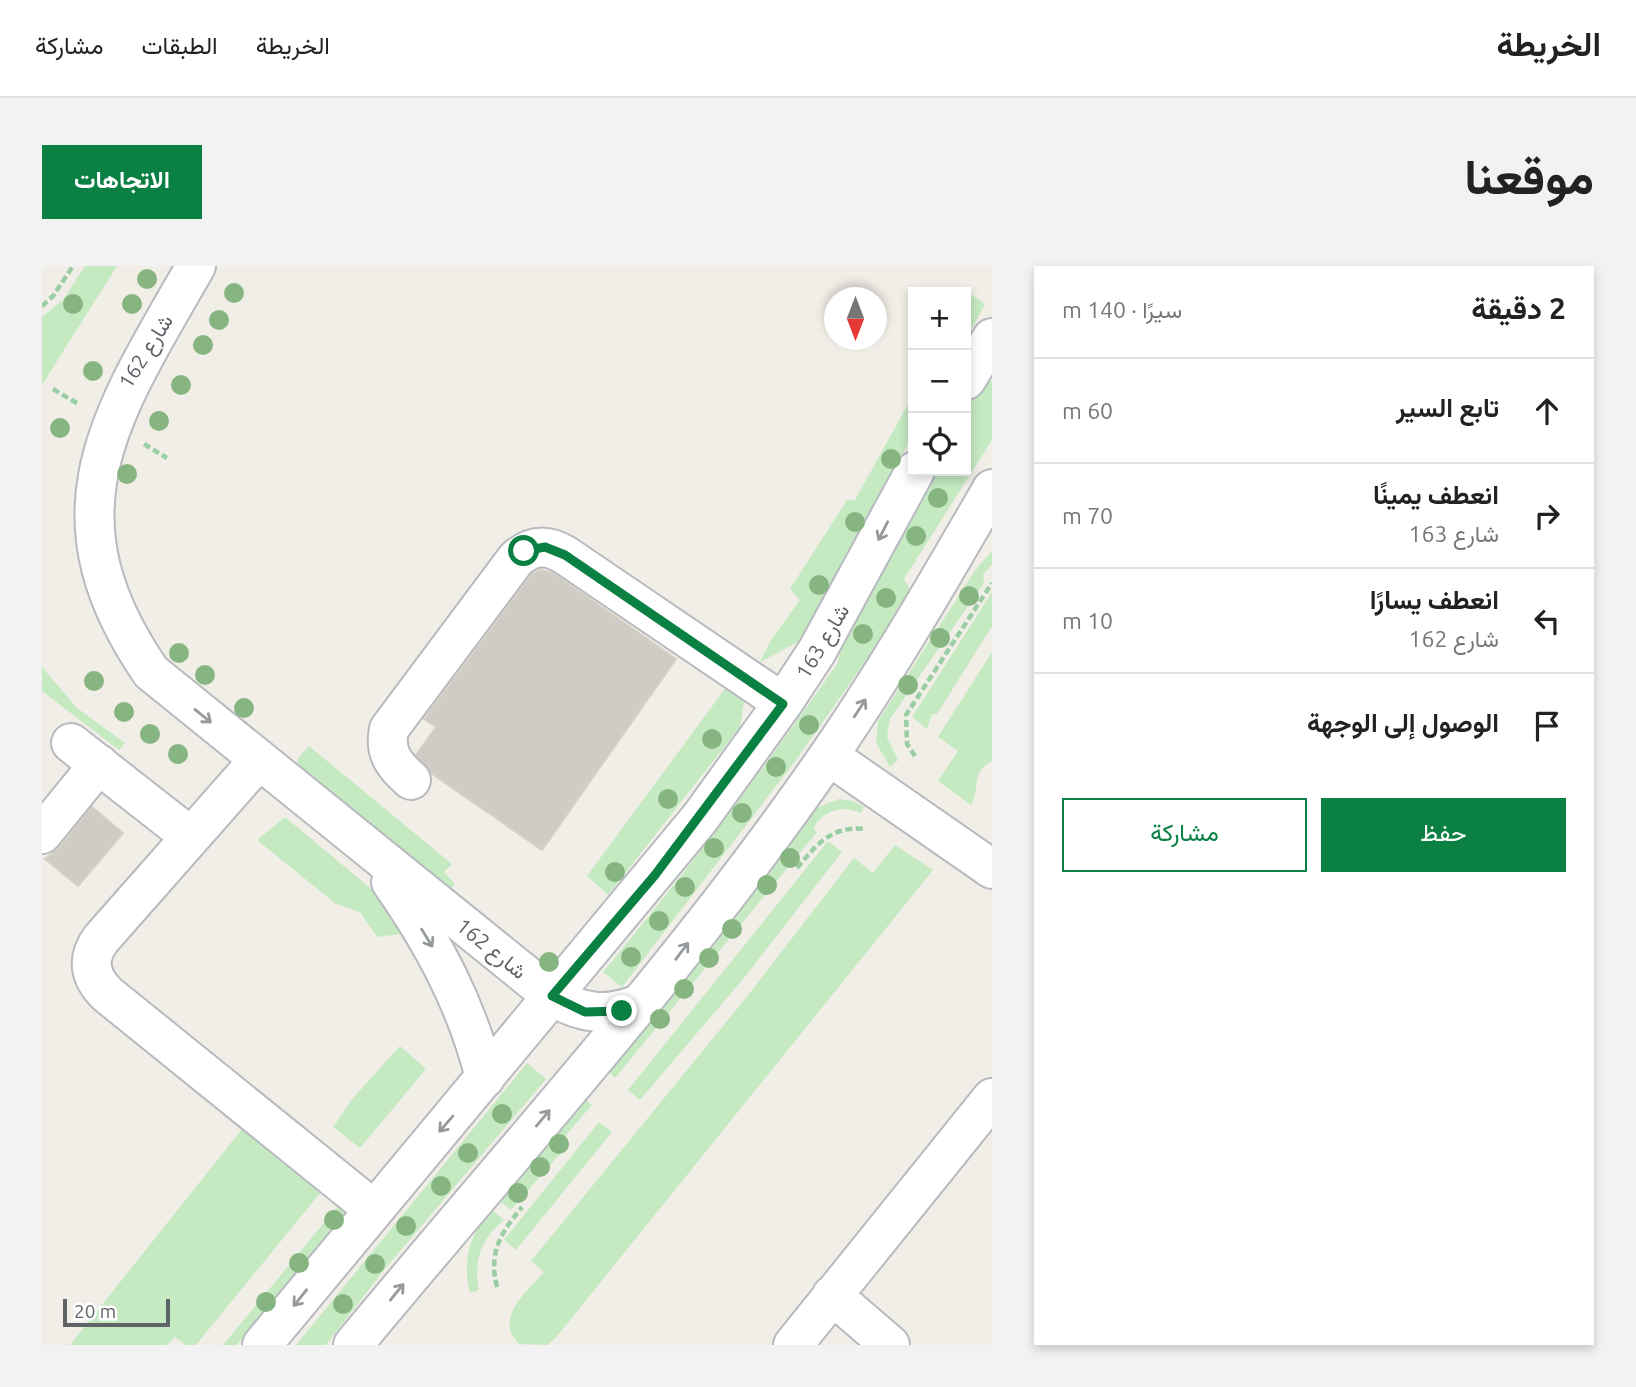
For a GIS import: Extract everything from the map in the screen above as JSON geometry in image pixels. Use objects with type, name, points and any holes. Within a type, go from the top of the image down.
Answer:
[{"type":"street","name":"شارع 162","points":[[62,472],[73,454],[86,419],[195,266]]},
{"type":"street","points":[[971,372],[992,338]]},
{"type":"street","name":"شارع 162","points":[[86,419],[74,519],[80,563],[91,594],[106,622],[151,672],[552,996],[585,1012],[622,1011],[639,1004]]},
{"type":"street","name":"شارع 163","points":[[261,1345],[655,875],[783,704],[857,581],[912,476]]},
{"type":"street","points":[[353,1345],[639,1004],[828,756],[978,533],[992,489]]},
{"type":"street","points":[[411,780],[391,760],[387,750],[389,729],[516,559],[534,547],[545,547],[565,555],[783,704]]},
{"type":"street","name":"شارع 162","points":[[86,629],[116,655],[151,672]]},
{"type":"street","points":[[42,834],[85,754],[191,837]]},
{"type":"street","points":[[828,756],[988,857]]},
{"type":"street","points":[[258,761],[95,947],[91,968],[94,978],[107,994],[373,1209]]},
{"type":"street","name":"شارع 162","points":[[359,842],[407,905],[447,972],[470,1023],[485,1078]]},
{"type":"street","points":[[793,1345],[992,1098]]},
{"type":"street","points":[[832,1296],[890,1345]]},
{"type":"path","points":[[42,306],[53,296],[73,266]]},
{"type":"path","points":[[53,389],[86,419]]},
{"type":"path","points":[[915,756],[907,744],[906,715],[992,583]]},
{"type":"green space","points":[[85,266],[117,266],[42,385],[42,317],[63,300]]},
{"type":"green space","points":[[971,295],[985,304],[971,330]]},
{"type":"green space","points":[[984,381],[992,381],[992,440],[971,473],[971,413],[971,393]]},
{"type":"green space","points":[[908,404],[908,444],[800,641],[760,662],[771,640],[800,600],[790,589],[847,500],[855,500]]},
{"type":"green space","points":[[928,476],[969,476],[904,579],[913,594],[796,760],[622,987],[603,972],[664,897],[781,743],[837,664],[843,640]]},
{"type":"green space","points":[[992,551],[992,565],[983,574],[984,583],[890,719],[887,737],[898,760],[890,767],[876,743],[878,721],[976,569]]},
{"type":"green space","points":[[992,592],[992,626],[937,714],[932,714],[927,729],[912,717]]},
{"type":"green space","points":[[992,652],[992,761],[985,765],[978,775],[971,805],[938,781],[958,751],[938,737]]},
{"type":"green space","points":[[42,667],[77,708],[125,743],[119,750],[42,691]]},
{"type":"green space","points":[[730,682],[744,703],[740,727],[608,895],[587,876]]},
{"type":"green space","points":[[309,746],[452,864],[444,872],[455,884],[447,894],[297,770],[298,758]]},
{"type":"green space","points":[[839,799],[864,807],[861,813],[840,809],[828,813],[818,822],[813,828],[817,832],[615,1078],[608,1071],[762,882],[814,809]]},
{"type":"green space","points":[[285,817],[375,892],[401,934],[377,937],[360,912],[336,904],[257,840]]},
{"type":"green space","points":[[828,841],[842,852],[744,978],[640,1100],[628,1090]]},
{"type":"green space","points":[[895,845],[933,870],[558,1335],[548,1345],[519,1344],[512,1334],[511,1315],[515,1306],[544,1272],[531,1261],[745,999],[854,858],[873,873]]},
{"type":"green space","points":[[400,1046],[426,1069],[360,1148],[333,1127],[353,1098]]},
{"type":"green space","points":[[527,1063],[546,1079],[384,1270],[326,1345],[296,1345]]},
{"type":"green space","points":[[586,1100],[592,1105],[566,1135],[566,1147],[511,1210],[500,1201]]},
{"type":"green space","points":[[599,1122],[612,1132],[516,1250],[504,1240]]},
{"type":"green space","points":[[242,1129],[321,1192],[196,1345],[186,1345],[175,1337],[167,1345],[70,1345]]},
{"type":"green space","points":[[342,1201],[352,1208],[237,1345],[223,1345]]},
{"type":"green space","points":[[492,1210],[504,1220],[484,1242],[477,1269],[479,1290],[470,1293],[467,1269],[469,1248],[484,1219]]},
{"type":"building","points":[[540,570],[553,573],[676,659],[542,850],[431,773],[416,755],[436,727],[424,719],[532,574]]},
{"type":"building","points":[[92,807],[123,833],[78,886],[45,859],[59,848]]},
{"type":"route","points":[[524,551],[545,547],[565,555],[783,704],[655,875],[552,996],[585,1012],[622,1011]]}]
